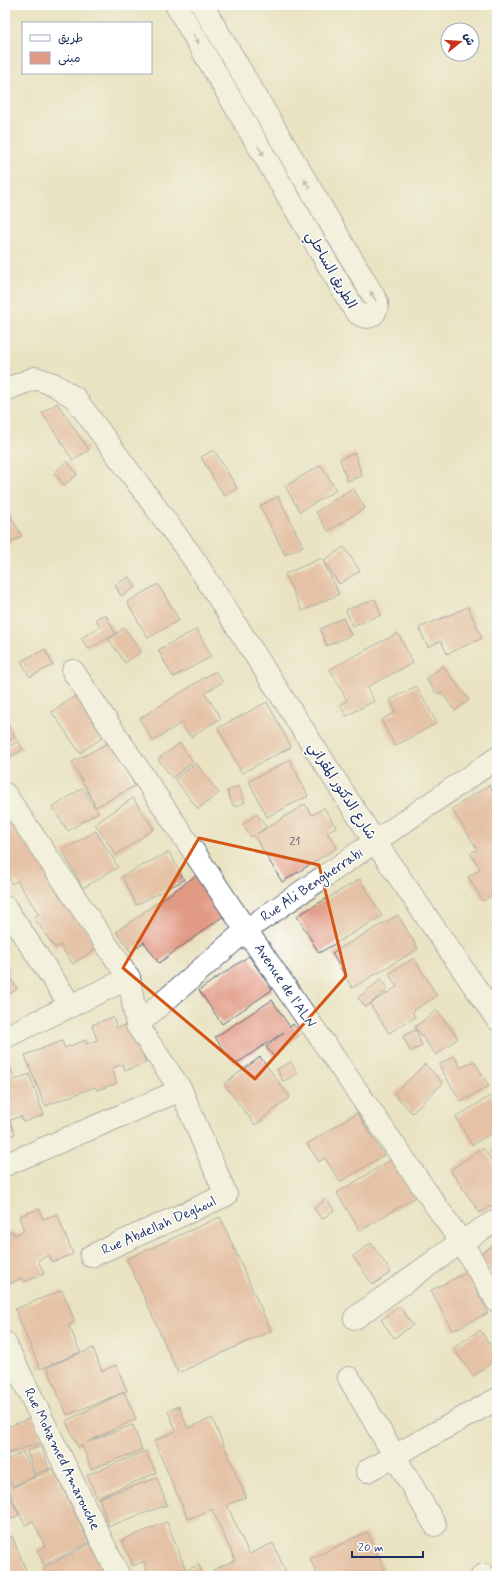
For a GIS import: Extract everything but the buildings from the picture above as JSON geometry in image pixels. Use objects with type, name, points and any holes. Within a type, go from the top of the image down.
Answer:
[{"type":"street","name":"الطريق الساحلي","points":[[176,5],[357,314],[363,317],[369,317],[374,314],[377,308],[377,302],[202,5]]},
{"type":"street","name":"شارع الدكتور المقراني","points":[[5,390],[35,378],[53,384],[75,398],[193,558],[375,842],[497,1020]]},
{"type":"street","name":"Avenue de l'ALN","points":[[73,671],[246,930],[461,1242],[497,1301]]},
{"type":"street","name":"Rue Ali Bengherrabi","points":[[137,1025],[246,930],[497,758]]},
{"type":"street","points":[[5,794],[129,978],[5,1037]]},
{"type":"street","points":[[5,907],[71,1006]]},
{"type":"street","name":"Rue Abdellah Deghoul","points":[[91,1256],[226,1195],[181,1090],[137,1025],[129,978]]},
{"type":"street","points":[[5,1165],[181,1090]]},
{"type":"street","points":[[355,1318],[461,1242],[497,1220]]},
{"type":"street","name":"Rue Mohamed Amarouche","points":[[5,1343],[119,1576]]},
{"type":"street","points":[[349,1378],[435,1525]]},
{"type":"street","points":[[367,1471],[497,1399]]},
{"type":"highlighted area","points":[[199,838],[319,865],[346,976],[255,1079],[123,968]]}]
